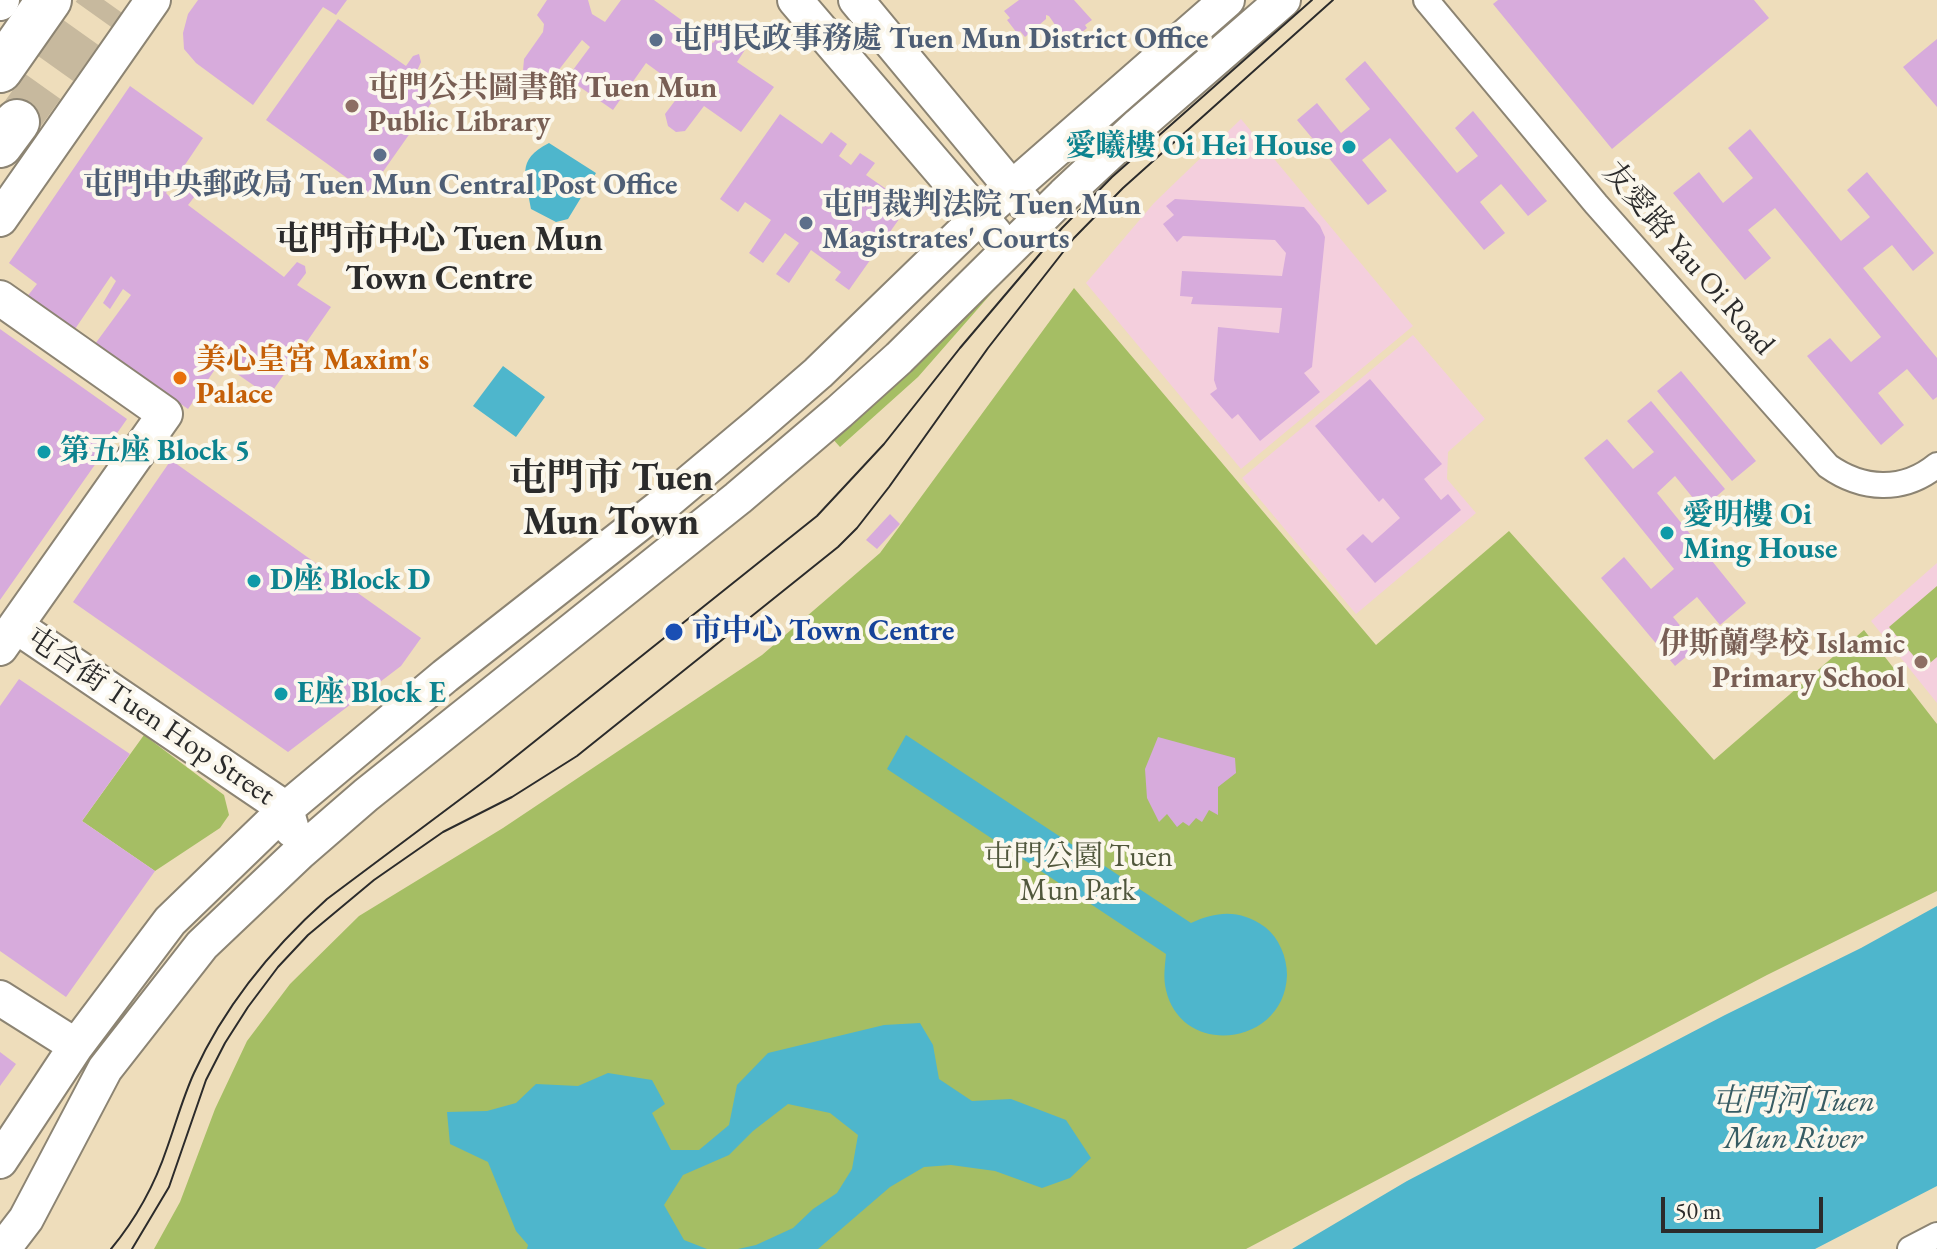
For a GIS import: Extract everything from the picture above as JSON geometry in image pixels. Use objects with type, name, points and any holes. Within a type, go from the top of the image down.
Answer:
[{"type":"highway","points":[[0,70],[49,0]]},
{"type":"main road","points":[[0,219],[153,0]]},
{"type":"main road","points":[[786,0],[819,25]]},
{"type":"main road","points":[[795,0],[1009,249]]},
{"type":"main road","points":[[856,0],[1038,220]]},
{"type":"main road","points":[[0,1161],[76,1046],[170,921],[286,809],[445,676],[659,508],[818,373],[980,216],[1227,0]]},
{"type":"main road","points":[[3,1249],[28,1234],[105,1069],[202,945],[299,853],[377,786],[772,469],[899,358],[1139,125],[1283,0]]},
{"type":"main road","points":[[0,298],[165,414],[8,637]]},
{"type":"main road","name":"屯合街 Tuen Hop Street","points":[[8,637],[286,809],[299,853]]},
{"type":"main road","points":[[0,998],[76,1046]]},
{"type":"street","name":"友愛路 Yau Oi Road","points":[[1426,0],[1596,204],[1828,466],[1843,477],[1870,485],[1896,485],[1936,469]]},
{"type":"street","points":[[1910,1249],[1937,1235]]},
{"type":"shaded area","points":[[1241,119],[1413,326],[1241,469],[1086,283],[1154,203]]},
{"type":"shaded area","points":[[1413,335],[1485,419],[1448,452],[1447,479],[1476,513],[1356,614],[1242,478]]},
{"type":"shaded area","name":"伊斯蘭學校 Islamic Primary School","points":[[1937,563],[1937,703],[1871,621]]},
{"type":"green space","points":[[1018,263],[918,377],[840,447],[831,437]]},
{"type":"green space","name":"屯門公園 Tuen Mun Park","points":[[1074,288],[1376,645],[1509,531],[1714,760],[1864,630],[1937,724],[1937,891],[1767,975],[1246,1249],[154,1249],[180,1202],[215,1109],[247,1041],[290,984],[359,916],[503,828],[762,655],[880,553]]},
{"type":"green space","points":[[1937,586],[1937,657],[1924,668],[1889,627]]},
{"type":"green space","points":[[144,735],[224,795],[229,815],[220,828],[155,871],[82,821]]},
{"type":"water","points":[[549,143],[596,173],[568,219],[556,222],[531,209],[525,170],[531,156]]},
{"type":"water","points":[[503,366],[545,397],[516,437],[473,406]]},
{"type":"water","points":[[906,735],[1191,923],[1228,914],[1247,917],[1265,927],[1281,948],[1287,975],[1282,999],[1270,1017],[1252,1029],[1232,1035],[1211,1034],[1191,1027],[1176,1012],[1166,990],[1166,954],[887,769]]},
{"type":"water","name":"屯門河 Tuen Mun River","points":[[1937,906],[1937,1186],[1815,1249],[1292,1249],[1407,1181]]},
{"type":"water","points":[[920,1023],[933,1045],[939,1079],[972,1101],[1011,1099],[1066,1120],[1091,1158],[1070,1178],[1042,1188],[995,1171],[951,1165],[924,1167],[890,1187],[818,1249],[738,1249],[756,1245],[793,1228],[813,1209],[837,1193],[852,1169],[858,1135],[830,1113],[788,1104],[753,1131],[729,1155],[683,1175],[664,1205],[684,1240],[707,1249],[527,1249],[528,1245],[516,1231],[488,1162],[450,1144],[447,1112],[487,1111],[516,1103],[536,1084],[578,1086],[608,1073],[652,1080],[665,1104],[652,1113],[671,1150],[699,1150],[729,1125],[737,1085],[768,1053],[884,1025]]},
{"type":"building","points":[[198,0],[347,0],[336,15],[323,7],[253,105],[196,63],[184,49],[183,33],[188,14]]},
{"type":"building","points":[[547,0],[588,0],[592,14],[605,22],[621,0],[654,0],[713,43],[724,30],[735,24],[746,30],[750,42],[737,62],[774,87],[741,132],[704,106],[685,131],[676,132],[668,126],[665,114],[683,90],[646,63],[613,110],[567,78],[590,47],[582,40],[554,76],[538,85],[528,80],[523,71],[524,59],[543,32],[544,24],[537,15]]},
{"type":"building","points":[[1019,0],[1074,0],[1092,20],[1075,38],[1073,35],[1066,41],[1046,15],[1046,19],[1025,37],[1020,31],[1017,33],[1004,11]]},
{"type":"building","points":[[1498,0],[1754,0],[1769,18],[1612,149],[1493,4]]},
{"type":"building","name":"屯門公共圖書館 Tuen Mun Public Library","points":[[338,19],[406,66],[413,56],[419,54],[421,62],[416,73],[439,92],[368,193],[266,120]]},
{"type":"building","points":[[1937,39],[1937,107],[1903,67]]},
{"type":"building","name":"愛曦樓 Oi Hei House","points":[[1365,61],[1457,173],[1478,156],[1455,128],[1473,111],[1547,201],[1528,216],[1501,184],[1480,202],[1505,233],[1484,250],[1390,138],[1362,160],[1387,191],[1368,205],[1297,120],[1317,103],[1341,133],[1370,109],[1345,79]]},
{"type":"building","points":[[130,86],[203,138],[166,193],[172,199],[185,184],[196,179],[199,191],[188,205],[284,277],[297,262],[305,266],[306,273],[297,285],[331,307],[269,396],[220,362],[188,409],[95,344],[131,295],[123,289],[110,309],[103,303],[116,281],[111,276],[73,332],[26,298],[37,284],[9,263]]},
{"type":"building","points":[[780,114],[822,144],[831,132],[847,144],[839,156],[851,165],[860,153],[875,163],[866,175],[909,205],[849,290],[835,280],[841,272],[811,250],[789,283],[776,274],[799,243],[785,233],[763,263],[749,253],[771,220],[745,202],[738,212],[720,199]]},
{"type":"building","points":[[1750,129],[1841,241],[1870,217],[1847,190],[1867,172],[1934,253],[1913,271],[1892,245],[1863,268],[1937,358],[1937,397],[1933,400],[1907,369],[1878,393],[1904,425],[1881,445],[1807,356],[1830,338],[1851,362],[1881,337],[1775,208],[1748,230],[1771,258],[1745,280],[1673,193],[1699,172],[1723,203],[1753,178],[1728,148]]},
{"type":"building","points":[[1175,199],[1304,207],[1325,237],[1312,367],[1304,373],[1320,392],[1260,441],[1238,414],[1232,419],[1210,394],[1217,389],[1214,380],[1218,327],[1279,333],[1282,308],[1191,304],[1193,297],[1180,296],[1182,271],[1282,276],[1286,253],[1275,240],[1183,236],[1177,242],[1163,224],[1174,215],[1166,206]]},
{"type":"building","points":[[0,329],[127,419],[0,600]]},
{"type":"building","points":[[1681,371],[1756,461],[1732,481],[1657,391]]},
{"type":"building","points":[[1370,379],[1442,464],[1424,479],[1441,500],[1448,494],[1461,510],[1375,583],[1346,549],[1363,534],[1372,543],[1400,518],[1383,498],[1379,502],[1315,426]]},
{"type":"building","name":"愛明樓 Oi Ming House","points":[[1651,401],[1725,489],[1702,509],[1675,476],[1657,493],[1746,603],[1720,625],[1697,597],[1673,617],[1698,647],[1675,666],[1601,578],[1624,557],[1651,589],[1674,569],[1584,458],[1607,439],[1633,469],[1654,452],[1627,421]]},
{"type":"building","points":[[171,460],[421,638],[401,666],[288,752],[73,602]]},
{"type":"building","points":[[890,514],[900,524],[877,549],[866,540]]},
{"type":"building","points":[[19,679],[130,754],[82,821],[155,871],[66,997],[0,951],[0,706]]},
{"type":"building","points":[[1158,737],[1235,758],[1236,773],[1218,787],[1218,815],[1209,810],[1202,822],[1196,818],[1189,826],[1183,822],[1177,827],[1167,814],[1159,822],[1147,798],[1145,769]]},
{"type":"building","points":[[0,1052],[16,1064],[0,1086]]},
{"type":"tunnel","points":[[17,122],[104,0]]},
{"type":"tram line","points":[[111,1249],[150,1188],[206,1048],[251,979],[287,938],[327,899],[490,777],[817,516],[884,444],[960,348],[1062,228],[1112,177],[1312,0]]},
{"type":"tram line","points":[[132,1249],[169,1187],[206,1080],[225,1043],[278,967],[308,935],[374,880],[443,832],[512,797],[577,756],[838,547],[889,487],[988,348],[1074,238],[1123,188],[1333,0]]},
{"type":"place","name":"屯門民政事務處 Tuen Mun District Office","points":[[656,40]]},
{"type":"place","name":"屯門公共圖書館 Tuen Mun Public Library","points":[[352,106]]},
{"type":"place","name":"愛曦樓 Oi Hei House","points":[[1349,147]]},
{"type":"place","name":"屯門中央郵政局 Tuen Mun Central Post Office","points":[[380,155]]},
{"type":"place","name":"屯門裁判法院 Tuen Mun Magistrates' Courts","points":[[806,223]]},
{"type":"place","name":"美心皇宮 Maxim's Palace","points":[[180,378]]},
{"type":"place","name":"第五座 Block 5","points":[[44,452]]},
{"type":"place","name":"愛明樓 Oi Ming House","points":[[1667,533]]},
{"type":"place","name":"D座 Block D","points":[[254,581]]},
{"type":"place","name":"市中心 Town Centre","points":[[674,632]]},
{"type":"place","name":"伊斯蘭學校 Islamic Primary School","points":[[1921,662]]},
{"type":"place","name":"E座 Block E","points":[[281,694]]},
{"type":"district","name":"屯門市中心 Tuen Mun Town Centre","points":[[439,260]]},
{"type":"district","name":"屯門市 Tuen Mun Town","points":[[611,502]]}]
